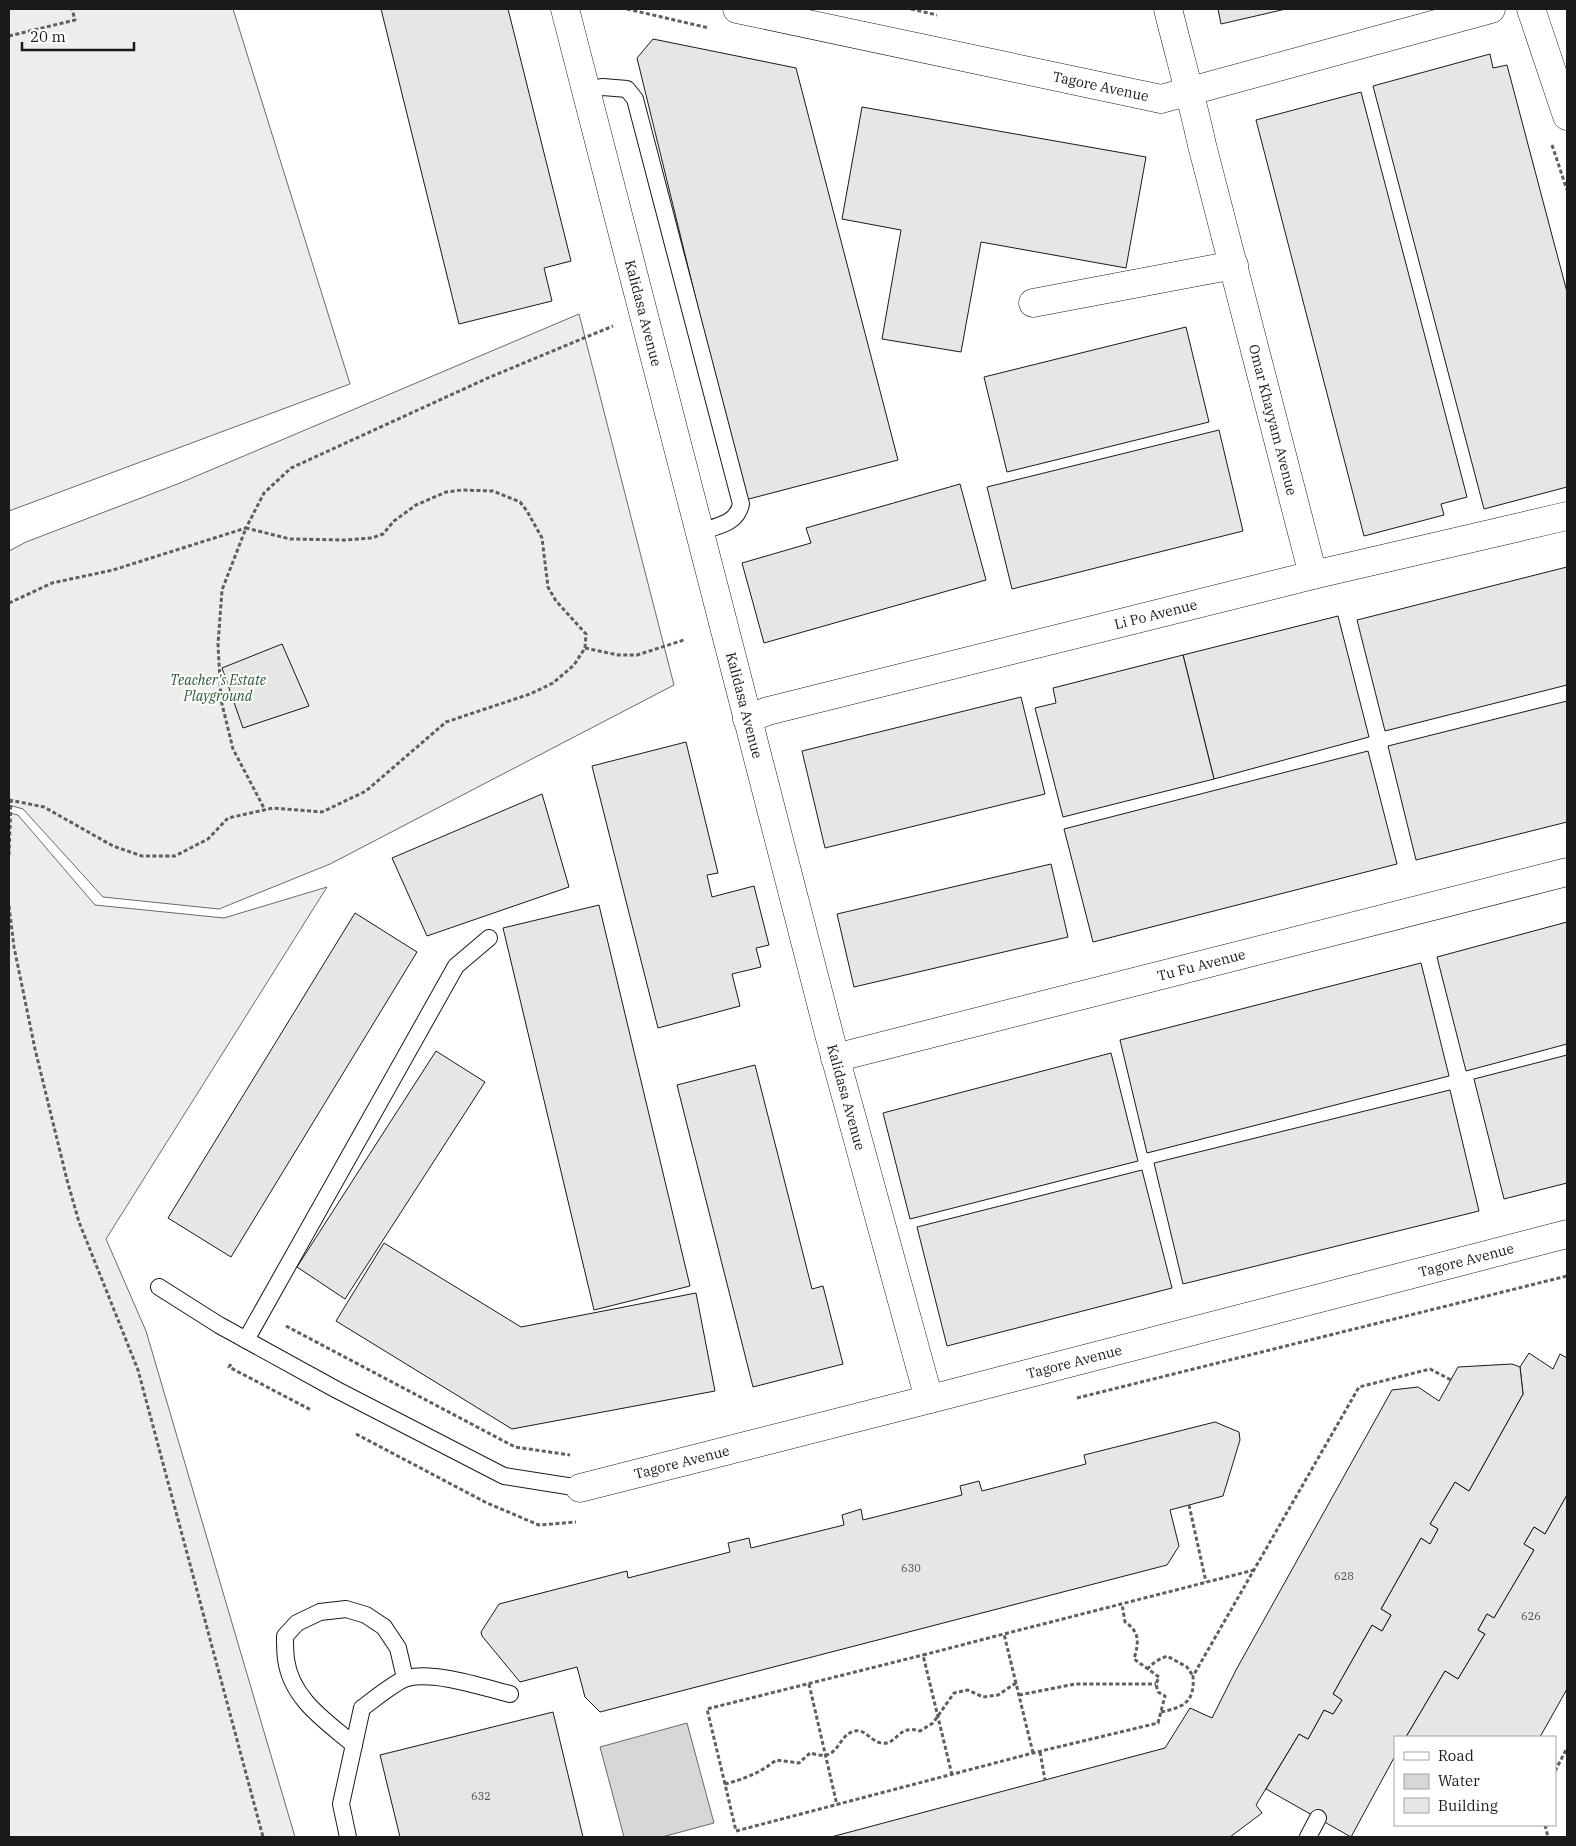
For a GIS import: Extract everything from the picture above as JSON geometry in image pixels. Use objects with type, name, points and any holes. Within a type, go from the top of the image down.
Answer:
[{"type":"street","name":"Kalidasa Avenue","points":[[565,9],[835,1058],[929,1399]]},
{"type":"street","name":"Tagore Avenue","points":[[737,9],[1161,99],[1492,9]]},
{"type":"street","name":"Omar Khayyam Avenue","points":[[1168,9],[1313,575]]},
{"type":"street","points":[[1530,9],[1567,116]]},
{"type":"street","points":[[1033,302],[1234,265]]},
{"type":"street","name":"Li Po Avenue","points":[[747,719],[768,711],[1313,575],[1567,516]]},
{"type":"street","name":"Tu Fu Avenue","points":[[835,1058],[1567,872]]},
{"type":"street","name":"Tagore Avenue","points":[[580,1488],[1567,1234]]},
{"type":"lane","points":[[585,90],[627,88],[635,99],[741,504],[739,514],[730,522],[699,532]]},
{"type":"lane","points":[[246,1340],[456,966],[489,938]]},
{"type":"lane","points":[[159,1287],[219,1325],[337,1390],[504,1476],[580,1488]]},
{"type":"lane","points":[[354,1745],[310,1708],[292,1683],[286,1660],[285,1636],[297,1623],[320,1612],[346,1609],[366,1615],[384,1627],[398,1648],[405,1678]]},
{"type":"lane","points":[[348,1837],[341,1804],[362,1708],[405,1678],[450,1679],[510,1694]]},
{"type":"lane","points":[[1308,1837],[1318,1818]]},
{"type":"path","points":[[9,36],[74,20],[72,9]]},
{"type":"path","points":[[265,810],[233,749],[221,700],[218,644],[222,590],[246,528],[264,493],[291,468],[490,377],[644,314]]},
{"type":"path","points":[[9,603],[52,583],[113,570],[246,528],[290,538],[346,540],[372,538],[384,534],[394,521],[416,505],[446,492],[462,490],[493,491],[520,502],[528,511],[542,538],[548,586],[556,601],[586,634],[586,648],[574,666],[553,683],[530,694],[446,722],[366,791],[322,812],[273,808],[228,818],[208,839],[174,856],[142,856],[113,846],[44,807],[10,801],[9,855]]},
{"type":"path","points":[[586,648],[618,655],[636,655],[684,640]]},
{"type":"path","points":[[9,906],[14,948],[34,1049],[67,1180],[79,1222],[138,1370],[263,1837]]},
{"type":"path","points":[[262,1313],[515,1447],[573,1455]]},
{"type":"path","points":[[1193,1676],[1358,1387],[1430,1369],[1451,1380]]},
{"type":"path","points":[[1189,1505],[1206,1582]]},
{"type":"path","points":[[1122,1604],[1125,1622],[1134,1628],[1137,1638],[1134,1659],[1159,1677],[1156,1684],[1158,1692],[1165,1696],[1158,1723],[1033,1753],[736,1831],[707,1708],[923,1656],[1004,1634],[1255,1570]]},
{"type":"path","points":[[1004,1634],[1033,1753]]},
{"type":"path","points":[[923,1656],[952,1775]]},
{"type":"path","points":[[1147,1669],[1156,1661],[1167,1656],[1187,1667],[1193,1676],[1194,1689],[1188,1702],[1178,1708],[1161,1712]]},
{"type":"path","points":[[725,1784],[749,1777],[764,1770],[776,1760],[800,1763],[810,1753],[826,1755],[838,1748],[842,1739],[849,1733],[857,1730],[866,1733],[874,1741],[884,1744],[893,1740],[902,1731],[912,1728],[920,1731],[933,1723],[954,1693],[968,1690],[983,1697],[998,1695],[1016,1683]]},
{"type":"path","points":[[809,1684],[837,1804]]},
{"type":"path","points":[[1019,1695],[1075,1684],[1156,1684]]},
{"type":"path","points":[[1556,1768],[1567,1748]]},
{"type":"path","points":[[1040,1752],[1045,1780]]},
{"type":"shaded area","points":[[9,9],[233,9],[350,384],[9,511]]},
{"type":"shaded area","name":"Teacher's Estate Playground","points":[[579,314],[674,685],[330,864],[219,909],[103,897],[23,809],[9,805],[9,551],[26,542],[180,483]]},
{"type":"shaded area","points":[[9,813],[18,815],[95,905],[224,918],[327,887],[106,1239],[146,1331],[295,1837],[9,1837]]},
{"type":"water","points":[[687,1723],[714,1823],[662,1837],[624,1837],[600,1747]]},
{"type":"building","points":[[381,9],[508,9],[571,261],[544,268],[552,301],[459,324]]},
{"type":"building","points":[[1218,9],[1286,9],[1221,24]]},
{"type":"building","points":[[653,39],[796,68],[898,460],[745,500],[637,58]]},
{"type":"building","points":[[1490,54],[1493,68],[1507,65],[1567,292],[1567,487],[1484,509],[1373,86]]},
{"type":"building","points":[[1361,92],[1467,497],[1441,504],[1444,515],[1364,536],[1256,120]]},
{"type":"building","points":[[862,107],[1146,157],[1126,268],[981,242],[961,352],[882,339],[901,230],[842,219]]},
{"type":"building","points":[[1186,327],[1209,422],[1007,472],[984,377]]},
{"type":"building","points":[[1219,430],[1243,531],[1012,589],[987,487]]},
{"type":"building","points":[[960,484],[986,580],[764,643],[742,563],[811,543],[806,528]]},
{"type":"building","points":[[1567,567],[1567,685],[1385,731],[1357,620]]},
{"type":"building","points":[[1338,616],[1369,737],[1214,779],[1183,655]]},
{"type":"building","points":[[282,644],[309,706],[243,728],[222,668]]},
{"type":"building","points":[[1183,655],[1214,779],[1063,817],[1035,708],[1056,703],[1053,688]]},
{"type":"building","points":[[1021,697],[1045,794],[825,848],[802,751]]},
{"type":"building","points":[[1567,701],[1567,822],[1416,860],[1388,746]]},
{"type":"building","points":[[686,742],[718,873],[707,875],[712,897],[754,886],[769,945],[756,948],[761,967],[732,974],[740,1006],[658,1028],[592,766]]},
{"type":"building","points":[[1368,751],[1397,864],[1093,942],[1064,829]]},
{"type":"building","points":[[542,794],[569,887],[427,936],[392,858]]},
{"type":"building","points":[[1051,864],[1068,937],[854,987],[837,914]]},
{"type":"building","points":[[599,905],[690,1286],[594,1310],[503,928]]},
{"type":"building","points":[[355,913],[417,952],[231,1257],[168,1218]]},
{"type":"building","points":[[1567,922],[1567,1044],[1466,1071],[1437,957]]},
{"type":"building","points":[[1421,963],[1449,1076],[1147,1153],[1120,1040]]},
{"type":"building","points":[[436,1051],[485,1082],[345,1299],[297,1267]]},
{"type":"building","points":[[1111,1053],[1138,1161],[910,1219],[883,1113]]},
{"type":"building","points":[[1567,1055],[1567,1183],[1504,1199],[1474,1079]]},
{"type":"building","points":[[755,1065],[812,1289],[823,1286],[843,1364],[753,1387],[677,1085]]},
{"type":"building","points":[[1450,1090],[1479,1211],[1183,1284],[1154,1163]]},
{"type":"building","points":[[1142,1170],[1172,1288],[947,1346],[917,1227]]},
{"type":"building","points":[[384,1243],[521,1327],[696,1293],[715,1391],[512,1429],[336,1321]]},
{"type":"building","points":[[1529,1353],[1553,1369],[1560,1354],[1567,1358],[1567,1495],[1545,1534],[1534,1527],[1524,1544],[1534,1550],[1494,1618],[1487,1614],[1478,1630],[1485,1634],[1458,1679],[1445,1671],[1407,1736],[1394,1736],[1394,1758],[1351,1837],[1266,1789],[1299,1734],[1308,1739],[1324,1710],[1333,1714],[1342,1700],[1333,1694],[1372,1625],[1382,1631],[1391,1615],[1381,1609],[1421,1538],[1430,1544],[1438,1529],[1430,1524],[1455,1482],[1469,1491],[1523,1394],[1520,1367]]},
{"type":"building","points":[[1512,1364],[1520,1367],[1523,1394],[1469,1491],[1455,1482],[1430,1524],[1438,1529],[1430,1544],[1421,1538],[1381,1609],[1391,1615],[1382,1631],[1372,1625],[1333,1694],[1342,1700],[1333,1714],[1324,1710],[1308,1739],[1299,1734],[1256,1805],[1262,1813],[1230,1837],[831,1837],[1165,1748],[1190,1708],[1212,1718],[1236,1670],[1392,1390],[1418,1387],[1439,1401],[1458,1367]]},
{"type":"building","points":[[1215,1422],[1239,1432],[1240,1440],[1223,1496],[1170,1510],[1179,1546],[1167,1565],[600,1712],[585,1697],[577,1667],[520,1682],[482,1636],[481,1632],[499,1604],[627,1571],[628,1578],[730,1552],[728,1543],[749,1538],[751,1548],[844,1525],[842,1515],[861,1509],[863,1520],[962,1495],[960,1486],[979,1481],[982,1491],[1086,1464],[1084,1455]]},
{"type":"building","points":[[1567,1495],[1567,1689],[1541,1736],[1407,1736],[1445,1671],[1458,1679],[1485,1634],[1478,1630],[1487,1614],[1494,1618],[1534,1550],[1524,1544],[1534,1527],[1545,1534]]},
{"type":"building","points":[[553,1712],[583,1837],[400,1837],[380,1755]]}]
